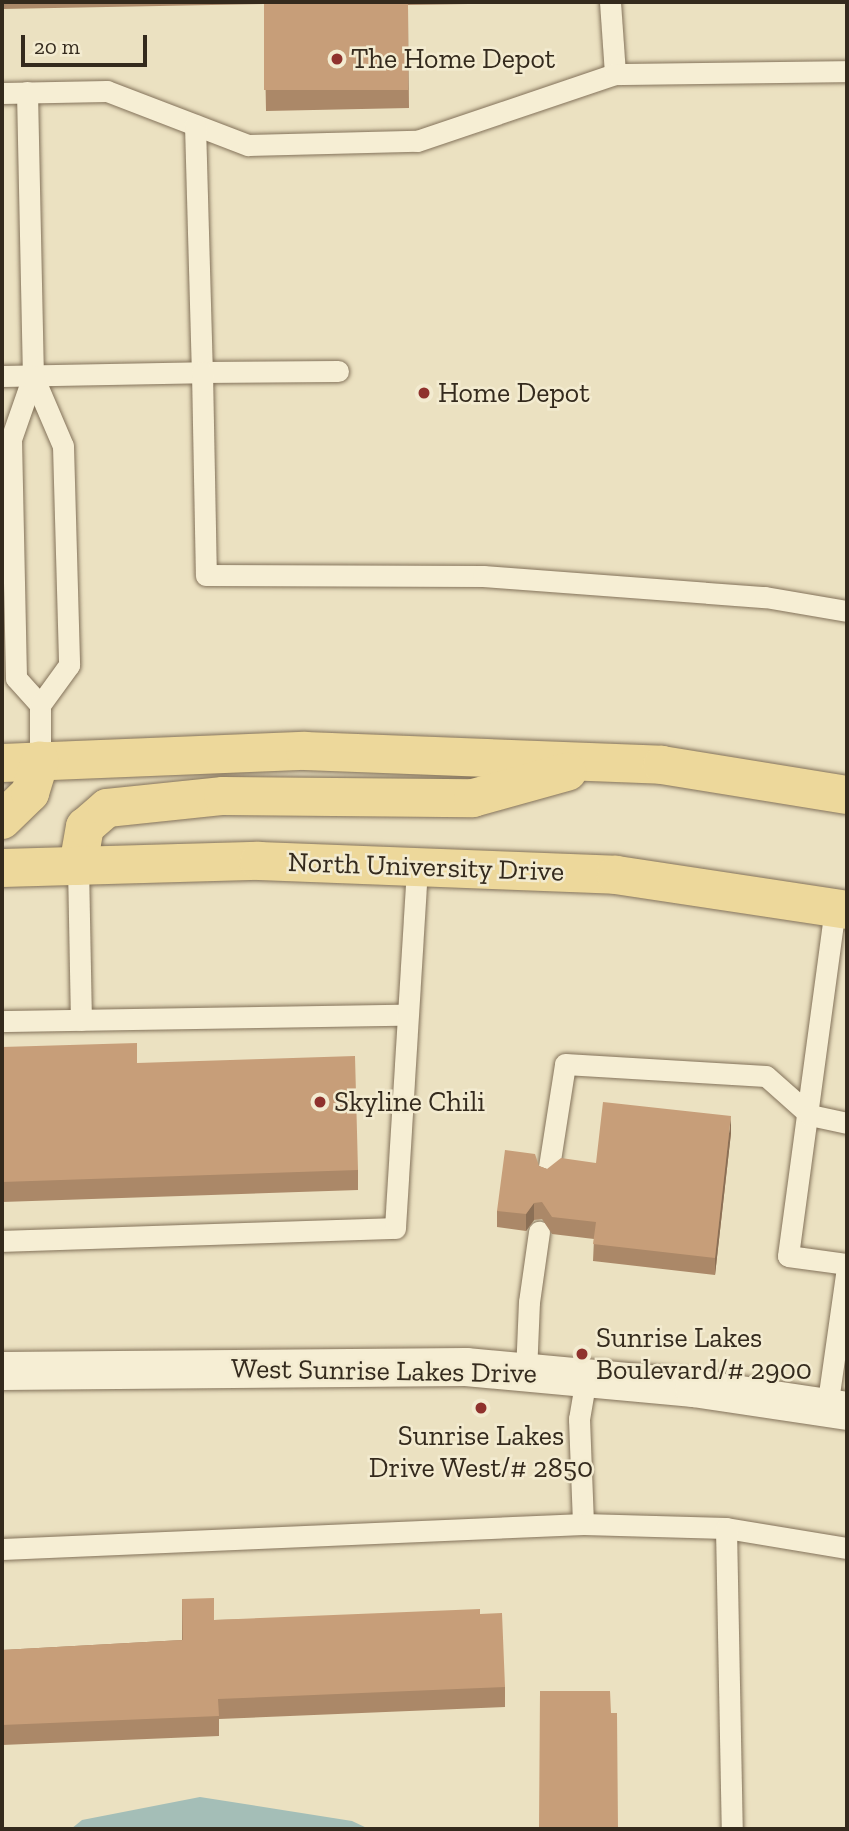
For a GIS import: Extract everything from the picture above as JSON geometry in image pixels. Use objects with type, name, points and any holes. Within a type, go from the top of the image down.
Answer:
[{"type":"main road","points":[[2,762],[305,751],[662,765],[847,795]]},
{"type":"main road","points":[[2,820],[30,793],[40,761]]},
{"type":"main road","points":[[78,866],[85,827],[107,808],[223,796],[474,798],[603,763]]},
{"type":"main road","name":"North University Drive","points":[[2,867],[259,861],[616,875],[841,909]]},
{"type":"street","name":"West Sunrise Lakes Drive","points":[[2,1371],[466,1367],[586,1378],[837,1409]]},
{"type":"lane","points":[[610,2],[615,74]]},
{"type":"lane","points":[[2,93],[107,91],[248,145],[417,141],[615,74],[847,71]]},
{"type":"lane","points":[[27,92],[33,376],[11,439],[16,678],[40,705]]},
{"type":"lane","points":[[195,125],[206,575],[483,576],[765,597],[847,611]]},
{"type":"lane","points":[[2,376],[338,370]]},
{"type":"lane","points":[[33,376],[63,446],[69,665],[40,705],[40,761]]},
{"type":"lane","points":[[78,866],[81,1020]]},
{"type":"lane","points":[[2,1241],[395,1228],[405,1015],[417,867]]},
{"type":"lane","points":[[837,1409],[847,1266],[788,1256],[841,909]]},
{"type":"lane","points":[[2,1021],[405,1015]]},
{"type":"lane","points":[[548,1173],[565,1064],[766,1076],[810,1115],[847,1123]]},
{"type":"lane","points":[[526,1373],[539,1232]]},
{"type":"lane","points":[[583,1524],[579,1419],[586,1378]]},
{"type":"lane","points":[[2,1549],[583,1524],[726,1528],[847,1548]]},
{"type":"lane","points":[[726,1528],[732,1829]]},
{"type":"water","points":[[200,1797],[352,1821],[369,1829],[71,1829],[82,1820]]},
{"type":"building","name":"The Home Depot","points":[[264,2],[408,2],[408,90],[264,90]]},
{"type":"building","points":[[137,1043],[137,1063],[355,1056],[358,1170],[2,1182],[2,1047]]},
{"type":"building","points":[[603,1102],[731,1116],[715,1258],[593,1244],[596,1222],[552,1217],[542,1202],[534,1203],[526,1214],[497,1211],[505,1150],[535,1154],[539,1166],[547,1169],[561,1158],[596,1163]]},
{"type":"building","points":[[214,1598],[214,1620],[480,1609],[480,1614],[502,1613],[505,1687],[218,1699],[219,1716],[2,1725],[2,1650],[183,1640],[182,1599]]},
{"type":"building","points":[[540,1691],[610,1691],[611,1713],[617,1713],[618,1829],[539,1829]]},
{"type":"place","name":"The Home Depot","points":[[337,59]]},
{"type":"place","name":"Home Depot","points":[[424,393]]},
{"type":"place","name":"Skyline Chili","points":[[320,1102]]},
{"type":"place","name":"Sunrise Lakes Boulevard/# 2900","points":[[582,1354]]},
{"type":"place","name":"Sunrise Lakes Drive West/# 2850","points":[[481,1408]]}]
